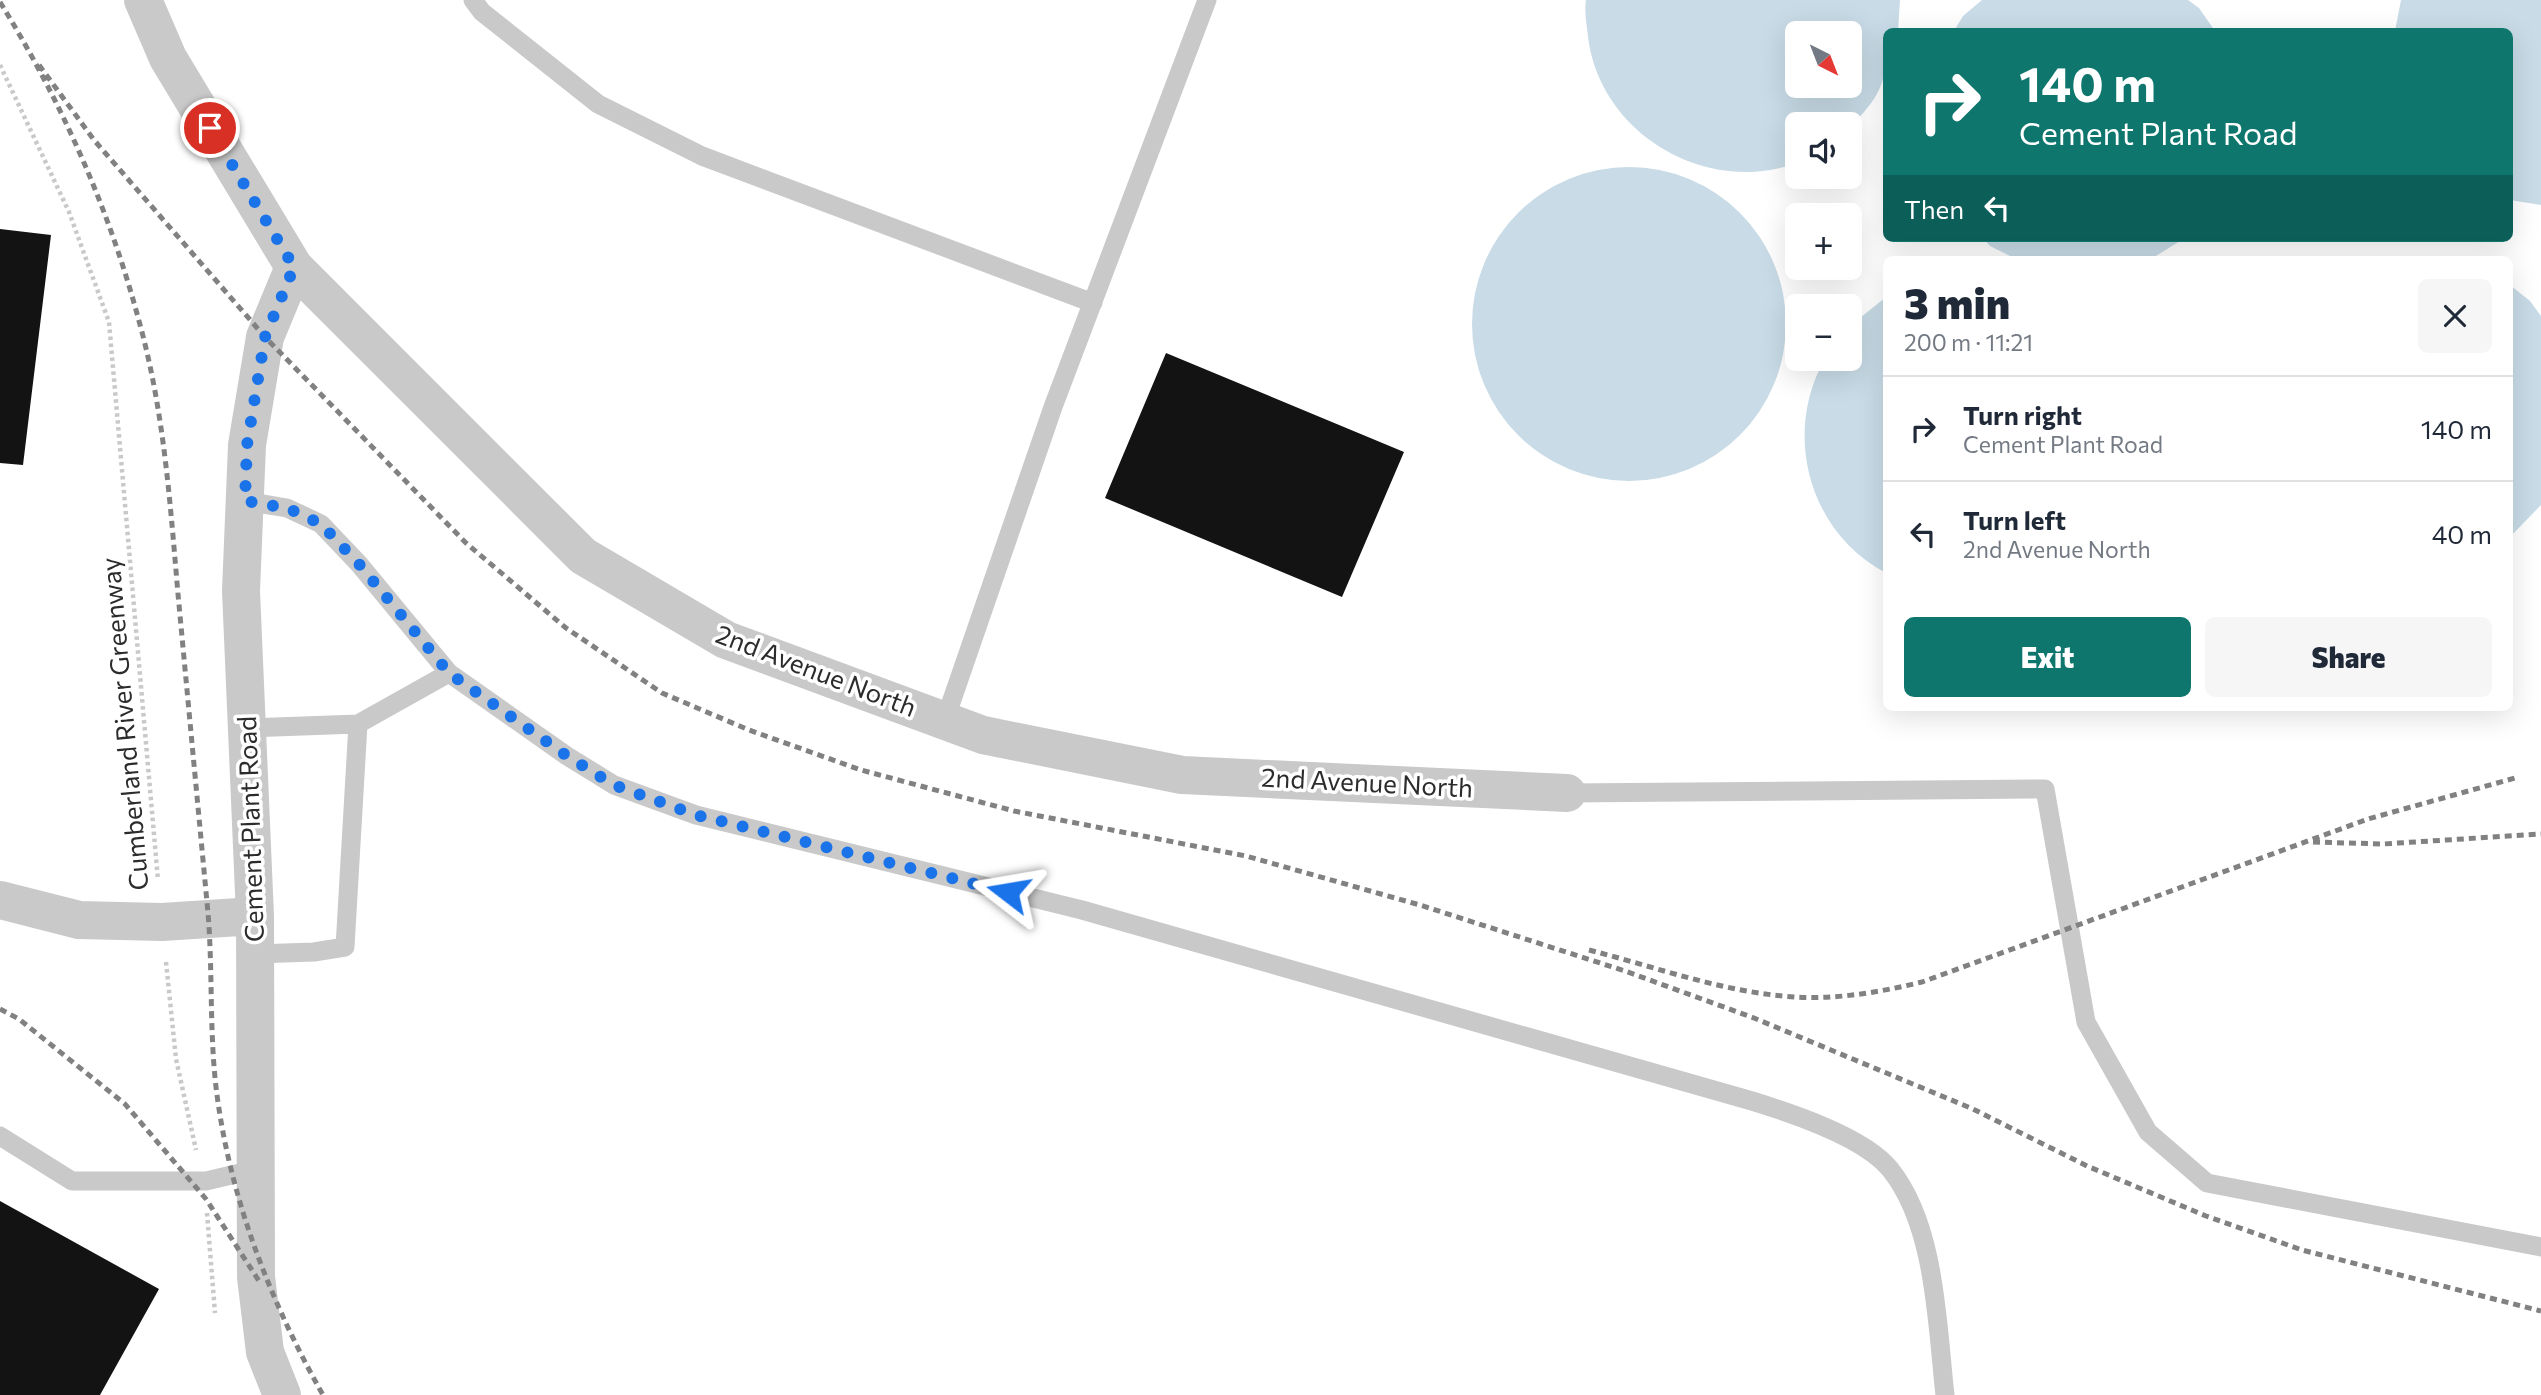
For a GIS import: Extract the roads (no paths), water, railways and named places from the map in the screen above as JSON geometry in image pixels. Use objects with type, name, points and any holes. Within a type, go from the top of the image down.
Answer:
[{"type":"street","name":"2nd Avenue North","points":[[143,0],[167,58],[294,267],[583,556],[726,640],[983,735],[1182,775],[1567,793]]},
{"type":"street","name":"Cement Plant Road","points":[[282,1395],[265,1352],[256,1277],[255,916],[241,591],[247,445],[265,337],[294,267]]},
{"type":"street","points":[[0,900],[79,920],[162,922],[255,916]]},
{"type":"lane","points":[[473,0],[492,20],[598,104],[702,156],[1093,303]]},
{"type":"lane","points":[[945,720],[1093,303],[1207,0]]},
{"type":"lane","points":[[245,501],[287,508],[321,524],[359,564],[449,673],[567,756],[614,785],[696,815],[1082,910],[1352,985],[1752,1101],[1805,1118],[1844,1136],[1889,1167],[1908,1197],[1929,1262],[1945,1395]]},
{"type":"lane","points":[[247,729],[358,724],[449,673]]},
{"type":"lane","points":[[255,954],[314,952],[345,947],[358,724]]},
{"type":"lane","points":[[1567,793],[2045,789],[2086,1021],[2148,1132],[2207,1182],[2541,1248]]},
{"type":"lane","points":[[0,1136],[72,1181],[206,1181],[257,1170]]},
{"type":"water","points":[[1586,0],[1900,0],[1898,28],[1883,28],[1883,78],[1870,104],[1862,114],[1785,112],[1785,166],[1762,171],[1728,171],[1694,163],[1663,149],[1635,128],[1613,102],[1597,72],[1588,37]]},
{"type":"water","points":[[1982,0],[2188,0],[2199,8],[2213,28],[1956,28],[1963,16]]},
{"type":"water","points":[[2401,0],[2541,0],[2541,205],[2513,200],[2513,28],[2396,28]]},
{"type":"water","points":[[1629,167],[1660,170],[1689,179],[1716,194],[1740,213],[1759,237],[1774,264],[1783,293],[1783,355],[1774,384],[1759,411],[1740,435],[1716,454],[1689,469],[1660,478],[1629,481],[1598,478],[1569,469],[1542,454],[1518,435],[1499,411],[1484,384],[1475,355],[1472,324],[1475,293],[1484,264],[1499,237],[1518,213],[1542,194],[1569,179],[1598,170]]},
{"type":"water","points":[[1986,242],[2179,242],[2156,256],[2010,256]]},
{"type":"water","points":[[2513,287],[2530,301],[2541,316],[2541,505],[2513,534]]},
{"type":"water","points":[[1883,299],[1883,571],[1860,555],[1838,533],[1822,507],[1811,479],[1805,449],[1806,418],[1812,388],[1820,371],[1862,371],[1862,316]]},
{"type":"railway","points":[[0,2],[43,78],[81,156],[113,237],[148,355],[169,491],[208,913],[215,1072],[223,1135],[243,1212],[270,1288],[323,1395]]},
{"type":"railway","points":[[39,65],[94,140],[265,337],[466,543],[566,628],[662,693],[749,730],[861,770],[1014,811],[1246,856],[1420,905],[1625,971],[1754,1018],[1973,1109],[2087,1166],[2206,1216],[2302,1250],[2541,1311]]},
{"type":"railway","points":[[1589,950],[1709,983],[1758,993],[1818,997],[1887,990],[1922,982],[2368,819],[2515,778]]},
{"type":"railway","points":[[2313,842],[2383,844],[2541,834]]},
{"type":"railway","points":[[0,1009],[19,1019],[125,1104],[206,1199],[259,1281]]}]
